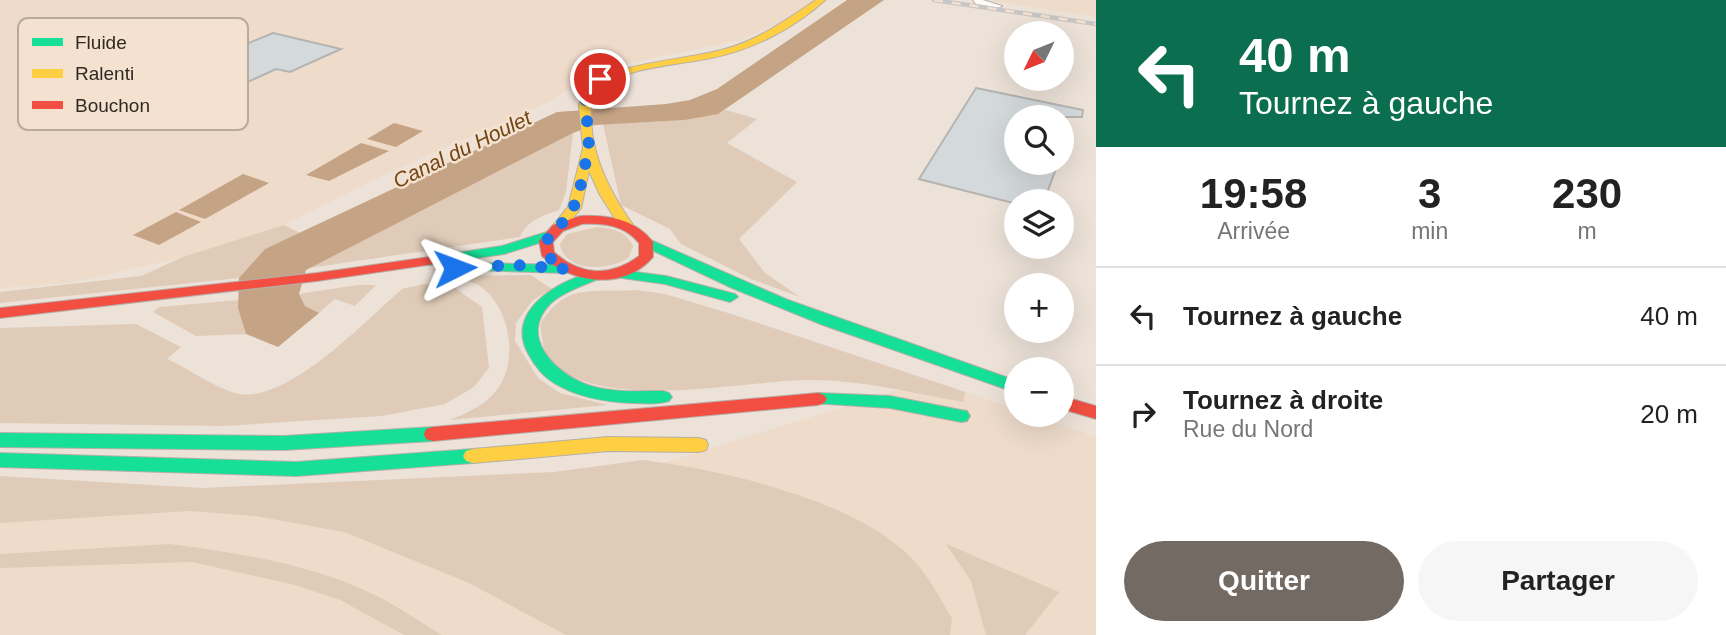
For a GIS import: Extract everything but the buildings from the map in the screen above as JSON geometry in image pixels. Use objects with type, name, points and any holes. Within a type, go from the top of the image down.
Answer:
[{"type":"main road","points":[[617,274],[635,267],[644,260],[648,251],[640,234],[626,225],[606,200],[588,141],[584,103],[588,88],[605,77],[737,48],[768,35],[821,0]]},
{"type":"main road","points":[[566,269],[547,253],[545,244],[574,208],[588,141]]},
{"type":"main road","points":[[0,313],[317,277],[504,250],[591,219],[626,225]]},
{"type":"main road","points":[[646,242],[726,282],[827,323]]},
{"type":"main road","points":[[317,277],[504,265],[566,269],[593,276],[617,274],[677,282],[827,323],[1004,383]]},
{"type":"main road","points":[[0,440],[284,443],[357,441],[833,398],[890,402],[961,416],[896,397],[841,388],[795,387],[662,397],[603,394],[573,386],[547,370],[535,357],[528,342],[528,329],[532,316],[545,301],[593,276]]},
{"type":"main road","points":[[1074,406],[1096,413]]},
{"type":"main road","points":[[0,460],[296,469],[608,444],[699,445]]},
{"type":"street","points":[[979,0],[976,2],[998,6]]},
{"type":"shaded area","points":[[0,0],[833,0],[740,40],[597,70],[555,99],[388,173],[284,225],[184,257],[69,283],[0,288]]},
{"type":"shaded area","points":[[847,0],[884,0],[718,114],[685,120],[595,125],[573,133],[306,270],[299,294],[305,306],[319,313],[278,347],[246,334],[238,308],[239,278],[265,249],[557,112],[666,104],[690,100],[717,89]]},
{"type":"shaded area","points":[[988,0],[1096,0],[1096,17]]},
{"type":"shaded area","points":[[726,110],[757,119],[727,143],[797,182],[739,239],[765,273],[800,297],[751,279],[681,244],[670,229],[621,205],[603,124],[685,120]]},
{"type":"shaded area","points":[[394,123],[423,131],[396,147],[367,139]]},
{"type":"shaded area","points":[[573,133],[566,192],[559,210],[531,223],[520,237],[309,268]]},
{"type":"shaded area","points":[[361,143],[389,151],[329,181],[306,175]]},
{"type":"shaded area","points":[[243,174],[269,183],[205,219],[179,210]]},
{"type":"shaded area","points":[[176,212],[201,222],[159,245],[133,235]]},
{"type":"shaded area","points":[[284,225],[300,233],[265,249],[239,278],[0,303],[0,292],[141,276],[183,257]]},
{"type":"shaded area","points":[[597,227],[613,230],[627,237],[633,246],[629,257],[612,265],[590,267],[579,265],[563,253],[560,244],[567,234]]},
{"type":"shaded area","points":[[531,275],[552,289],[533,300],[516,323],[515,341],[538,378],[560,393],[608,405],[450,420],[480,405],[496,391],[508,366],[509,351],[505,322],[491,296],[478,285],[450,276]]},
{"type":"shaded area","points":[[423,284],[451,285],[482,307],[489,368],[474,387],[445,404],[382,416],[224,426],[0,423],[0,328],[136,324],[181,347],[167,359],[226,390],[255,394],[277,387],[300,374],[347,339],[402,289]]},
{"type":"shaded area","points":[[357,285],[376,285],[355,306],[335,299],[319,313],[305,306],[299,294]]},
{"type":"shaded area","points":[[636,290],[665,294],[728,313],[965,392],[963,402],[848,382],[810,380],[711,388],[636,390],[601,386],[572,376],[549,360],[540,325],[559,302],[581,292]]},
{"type":"shaded area","points":[[239,300],[246,334],[196,336],[153,312],[159,307]]},
{"type":"shaded area","points":[[931,380],[1004,405],[1004,427],[1066,427],[1096,437],[1096,635],[0,635],[0,495],[618,477]]},
{"type":"shaded area","points":[[643,460],[753,481],[832,508],[867,525],[898,545],[921,569],[952,618],[950,635],[566,635],[469,583],[344,532],[255,516],[189,511],[0,523],[0,476],[202,488],[554,472]]},
{"type":"shaded area","points":[[169,544],[275,561],[327,576],[377,596],[442,635],[404,635],[340,600],[295,585],[192,562],[0,568],[0,554]]},
{"type":"shaded area","points":[[946,544],[1059,592],[1025,635],[986,635],[971,581]]},
{"type":"railway","points":[[934,0],[1096,24]]},
{"type":"traffic: fast","points":[[429,261],[504,250],[550,235]]},
{"type":"traffic: fast","points":[[646,242],[783,303],[1004,383]]},
{"type":"traffic: fast","points":[[477,267],[565,269]]},
{"type":"traffic: fast","points":[[620,274],[666,280],[730,297]]},
{"type":"traffic: fast","points":[[593,276],[556,293],[535,313],[530,337],[533,349],[549,370],[572,385],[617,396],[663,397]]},
{"type":"traffic: fast","points":[[818,399],[890,402],[961,416]]},
{"type":"traffic: fast","points":[[0,440],[284,443],[433,434]]},
{"type":"traffic: fast","points":[[0,460],[296,469],[473,456]]},
{"type":"traffic: slow","points":[[626,225],[598,178],[587,142],[585,105],[588,88],[604,78],[640,67],[714,55],[744,46],[821,0]]},
{"type":"traffic: slow","points":[[558,228],[574,208],[589,147]]},
{"type":"traffic: slow","points":[[473,456],[608,444],[699,445]]},
{"type":"traffic: jam","points":[[580,220],[625,225],[646,242],[646,257],[622,272],[609,275],[595,276],[569,270],[547,253],[546,241],[558,228],[580,220]]},
{"type":"traffic: jam","points":[[0,313],[317,277],[429,261]]},
{"type":"traffic: jam","points":[[433,434],[818,399]]},
{"type":"traffic: jam","points":[[1074,406],[1096,413]]},
{"type":"route","points":[[455,268],[515,265],[566,269],[551,259],[545,244],[574,208],[589,147],[585,93],[590,85],[600,79]]},
{"type":"water label","name":"Canal du Houlet","points":[[462,149]]}]
